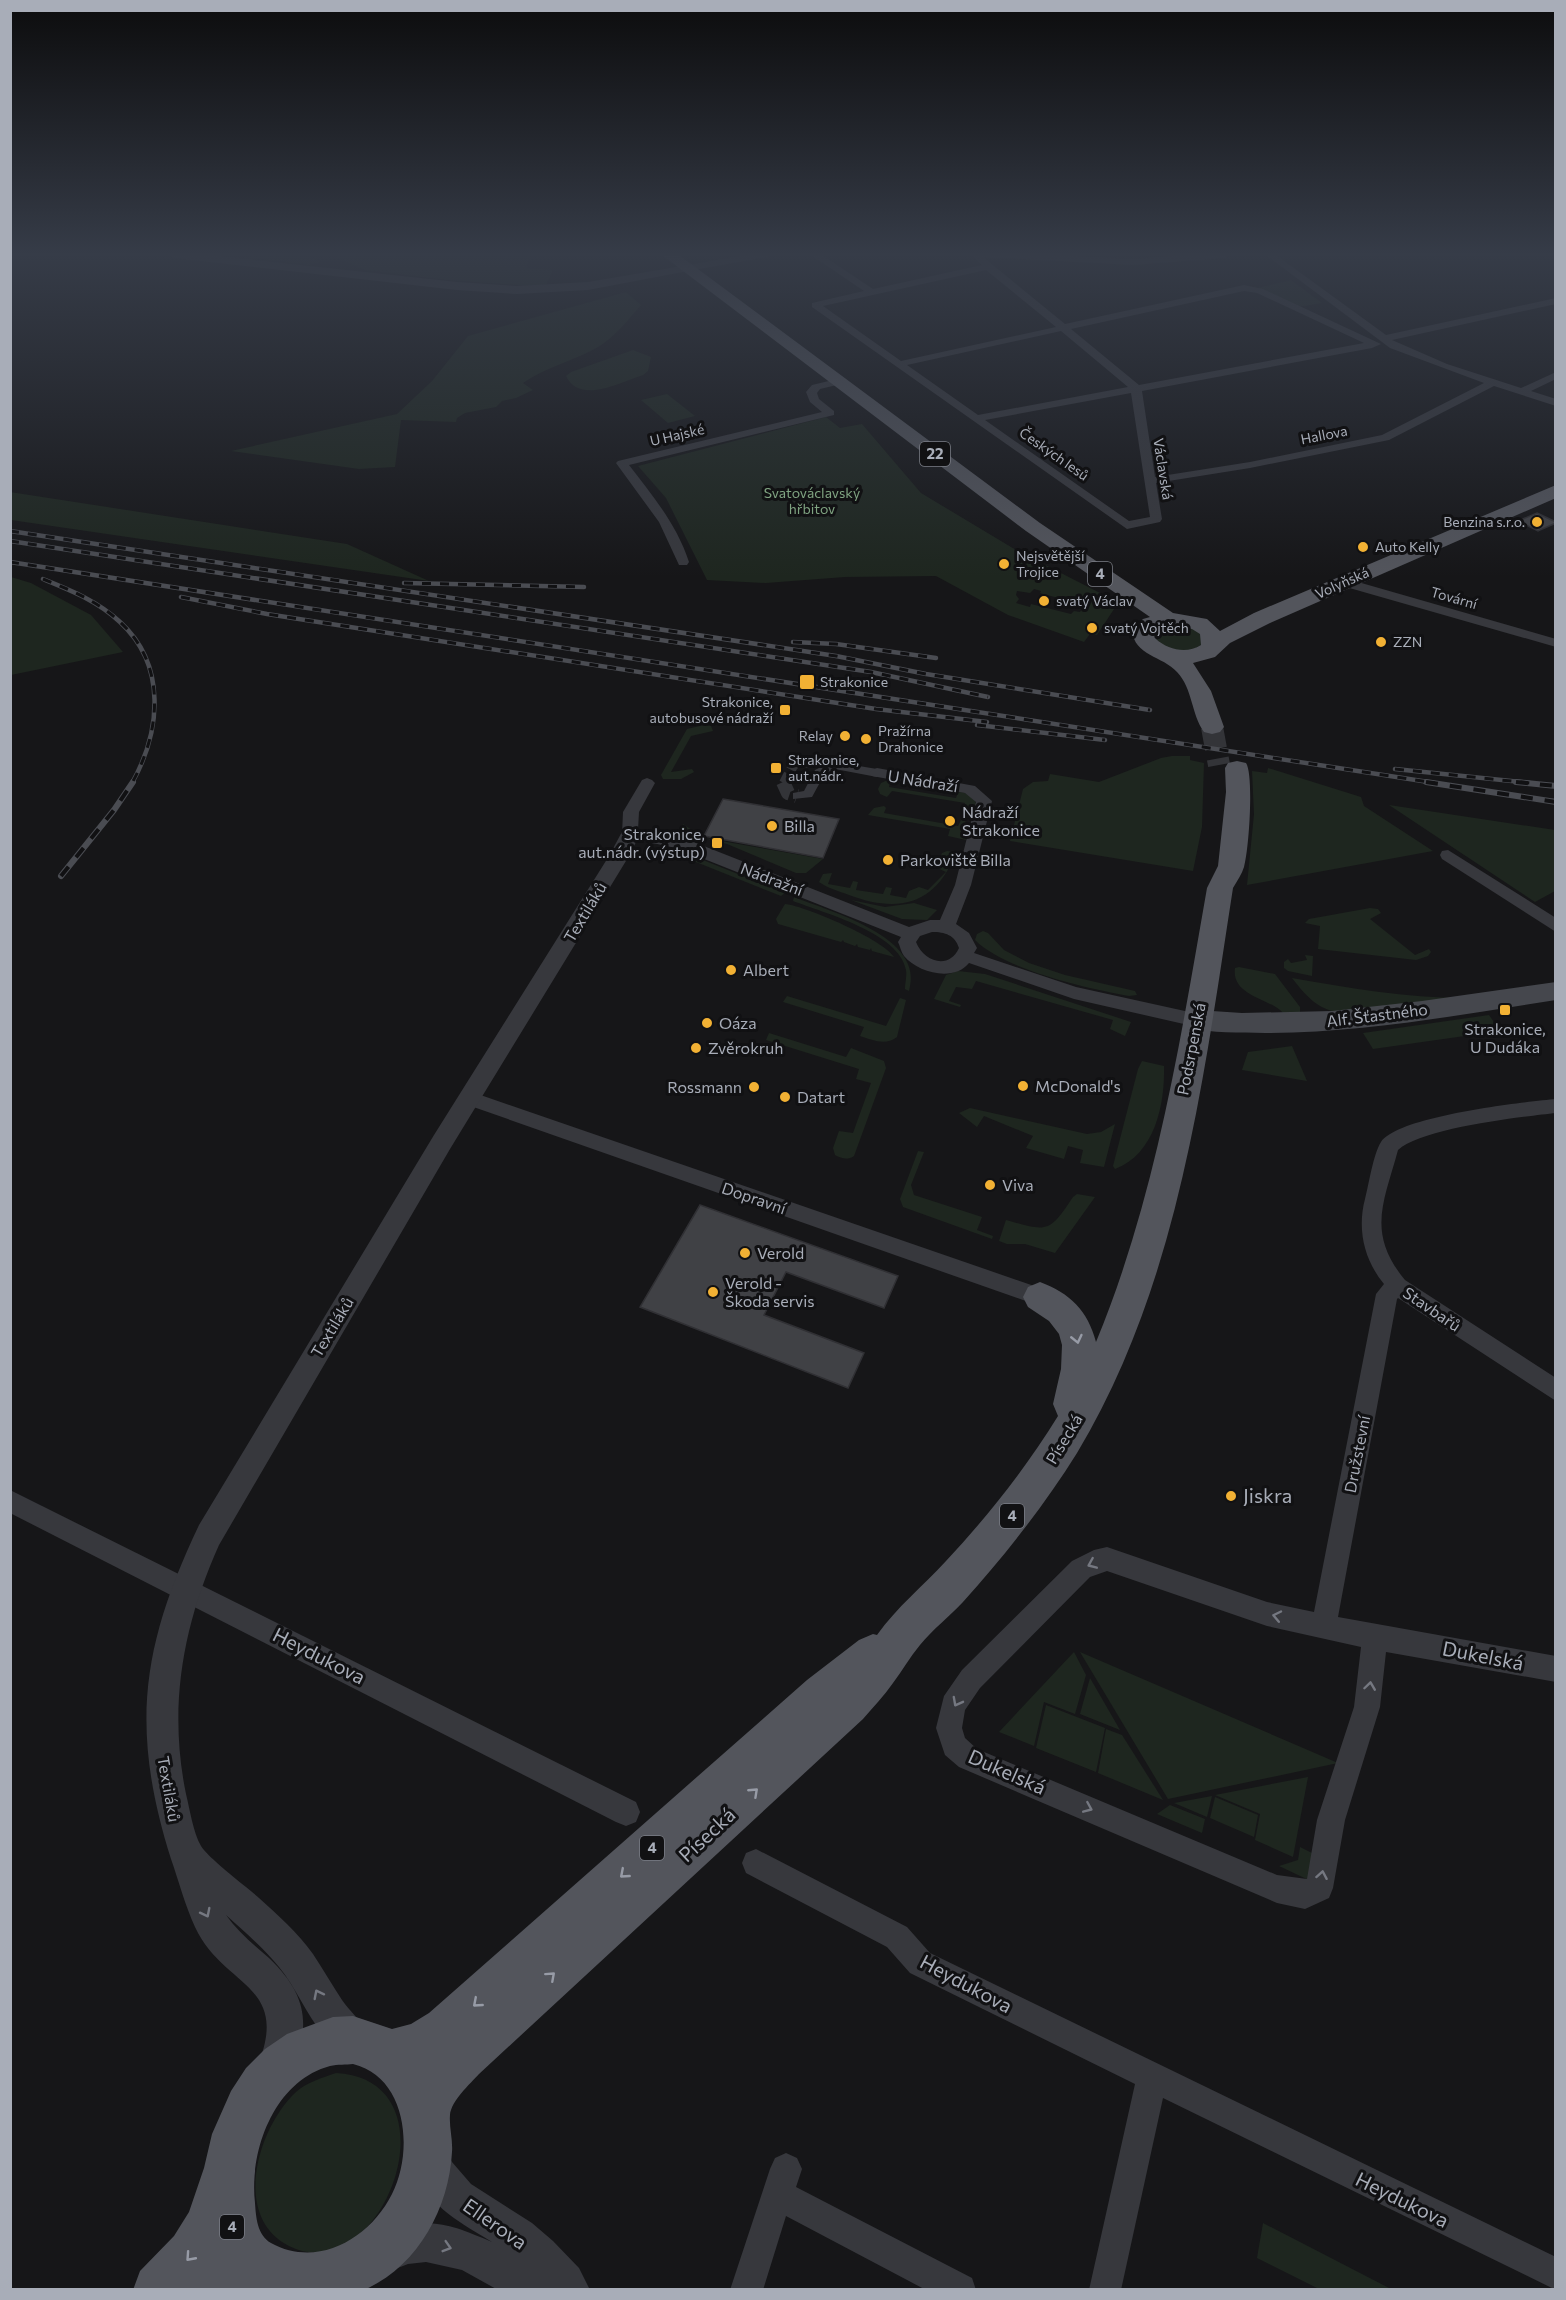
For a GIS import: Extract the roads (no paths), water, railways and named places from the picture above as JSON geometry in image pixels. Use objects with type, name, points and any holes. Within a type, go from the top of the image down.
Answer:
[{"type":"main road","name":"22","points":[[811,362],[1033,527],[1141,615],[1147,625]]},
{"type":"main road","name":"Volyňská","points":[[1206,651],[1222,638],[1262,618],[1556,491]]},
{"type":"main road","name":"4","points":[[1033,527],[1145,605],[1168,618],[1188,620],[1200,625]]},
{"type":"main road","name":"4","points":[[1147,625],[1168,618]]},
{"type":"main road","name":"Volyňská","points":[[1200,625],[1224,629],[1262,618]]},
{"type":"main road","points":[[1147,625],[1143,630],[1144,641],[1179,662],[1188,672],[1221,729],[1228,721],[1199,661],[1214,642],[1212,635],[1200,625]]},
{"type":"main road","points":[[1166,654],[1183,657],[1206,651]]},
{"type":"main road","name":"Podsrpenská","points":[[1157,1210],[1197,1020],[1220,888],[1231,866],[1238,792],[1228,767]]},
{"type":"main road","name":"Alf. Šťastného","points":[[1197,1020],[1284,1024],[1348,1020],[1556,991]]},
{"type":"main road","name":"Písecká","points":[[426,2131],[441,2081],[462,2057],[829,1723],[866,1683],[906,1630],[1016,1512],[1058,1449],[1094,1385],[1113,1344],[1143,1263],[1157,1210]]},
{"type":"main road","points":[[1040,1297],[1064,1312],[1077,1333],[1081,1362],[1058,1449]]},
{"type":"main road","name":"Písecká","points":[[372,2047],[421,2045],[446,2030],[822,1695],[906,1630]]},
{"type":"main road","name":"4","points":[[372,2047],[330,2042],[307,2050],[285,2064],[265,2084],[250,2106],[238,2131],[229,2166],[227,2200],[233,2231],[248,2258],[268,2277],[292,2287],[320,2287],[347,2278],[373,2261],[394,2238],[410,2212],[421,2183],[426,2131]]},
{"type":"main road","points":[[372,2047],[412,2077],[426,2131]]},
{"type":"main road","points":[[159,2289],[197,2250],[214,2217],[229,2166]]},
{"type":"main road","points":[[208,2289],[238,2278],[268,2277]]},
{"type":"street","points":[[899,364],[906,362]]},
{"type":"street","points":[[1105,362],[1136,388]]},
{"type":"street","points":[[977,418],[1270,362]]},
{"type":"street","points":[[1434,362],[1556,403]]},
{"type":"street","name":"Českých lesů","points":[[899,364],[1127,525]]},
{"type":"street","points":[[1521,392],[1556,375]]},
{"type":"street","name":"U Hajské","points":[[683,562],[679,547],[669,530],[622,464],[830,413],[814,400],[810,392],[816,387],[837,382]]},
{"type":"street","name":"Hallova","points":[[1150,482],[1385,438],[1492,383]]},
{"type":"street","name":"Václavská","points":[[1127,525],[1156,519],[1136,388]]},
{"type":"street","name":"Tovární","points":[[1344,582],[1556,643]]},
{"type":"street","name":"U Nádraží","points":[[811,762],[970,789],[984,801],[963,885],[946,927]]},
{"type":"street","points":[[796,796],[808,794],[819,773],[833,765]]},
{"type":"street","points":[[630,834],[632,812],[647,783]]},
{"type":"street","name":"Nádražní","points":[[630,834],[659,837],[685,845],[912,935]]},
{"type":"street","name":"Textiláků","points":[[265,2084],[275,2068],[284,2043],[286,2030],[283,2006],[274,1991],[226,1944],[213,1926],[197,1890],[167,1791],[160,1723],[165,1659],[185,1588],[199,1554],[221,1515],[469,1098],[607,876],[630,834]]},
{"type":"street","points":[[1448,855],[1556,926]]},
{"type":"street","points":[[925,927],[946,927],[957,931],[966,939],[968,948],[966,956],[958,963],[948,966],[926,964],[910,952],[908,944],[912,935],[925,927]]},
{"type":"street","points":[[966,956],[1074,993],[1197,1020]]},
{"type":"street","name":"Dopravní","points":[[469,1098],[1040,1297]]},
{"type":"street","name":"Stavbařů","points":[[1556,1106],[1506,1111],[1428,1128],[1411,1132],[1392,1143],[1371,1213],[1370,1228],[1376,1253],[1398,1286],[1556,1391]]},
{"type":"street","name":"Družstevní","points":[[1324,1626],[1387,1294],[1398,1286]]},
{"type":"street","name":"Heydukova","points":[[10,1501],[626,1812]]},
{"type":"street","name":"Dukelská","points":[[1375,1637],[1367,1707],[1332,1820],[1319,1888],[1305,1895],[1277,1889],[968,1758],[954,1746],[949,1728],[953,1705],[971,1679],[1081,1569],[1094,1562],[1107,1559],[1267,1614],[1375,1637],[1556,1669]]},
{"type":"street","points":[[188,1858],[245,1907],[290,1954],[305,1972],[335,2024],[372,2047]]},
{"type":"street","name":"Heydukova","points":[[756,1863],[897,1936],[920,1963],[1556,2274]]},
{"type":"street","points":[[1105,2289],[1152,2077]]},
{"type":"street","name":"Ellerova","points":[[426,2131],[439,2180],[464,2205],[517,2237],[561,2277],[570,2289]]},
{"type":"street","points":[[746,2289],[782,2182],[960,2289]]},
{"type":"street","name":"Ellerova","points":[[373,2261],[405,2242],[428,2241],[496,2264],[535,2289]]},
{"type":"tunnel","points":[[1212,727],[1219,765]]},
{"type":"tunnel","points":[[784,783],[794,764],[811,762]]},
{"type":"tunnel","points":[[783,782],[788,793],[797,796]]},
{"type":"railway","points":[[10,531],[836,656],[926,674],[1150,710]]},
{"type":"railway","points":[[10,541],[871,672],[988,697]]},
{"type":"railway","points":[[10,562],[1435,783]]},
{"type":"railway","points":[[43,579],[102,608],[120,622],[135,639],[146,658],[152,678],[153,721],[142,763],[132,783]]},
{"type":"railway","points":[[404,583],[584,587]]},
{"type":"railway","points":[[181,597],[267,614],[876,709],[987,722]]},
{"type":"railway","points":[[793,642],[836,644],[936,658]]},
{"type":"railway","points":[[977,725],[1105,740]]},
{"type":"railway","points":[[1395,769],[1530,783]]},
{"type":"railway","points":[[61,876],[114,810],[133,782]]},
{"type":"railway","points":[[1426,782],[1556,802]]},
{"type":"railway","points":[[1516,782],[1556,786]]},
{"type":"place","name":"Benzina s.r.o.","points":[[1537,522]]},
{"type":"place","name":"Auto Kelly","points":[[1363,547]]},
{"type":"place","name":"Nejsvětější Trojice","points":[[1004,564]]},
{"type":"place","name":"svatý Václav","points":[[1044,601]]},
{"type":"place","name":"svatý Vojtěch","points":[[1092,628]]},
{"type":"place","name":"ZZN","points":[[1381,642]]},
{"type":"place","name":"Strakonice","points":[[807,682]]},
{"type":"place","name":"Strakonice, autobusové nádraží","points":[[785,710]]},
{"type":"place","name":"Relay","points":[[845,736]]},
{"type":"place","name":"Pražírna Drahonice","points":[[866,739]]},
{"type":"place","name":"Strakonice, aut.nádr.","points":[[776,768]]},
{"type":"place","name":"Nádraží Strakonice","points":[[950,821]]},
{"type":"place","name":"Billa","points":[[772,826]]},
{"type":"place","name":"Strakonice, aut.nádr. (výstup)","points":[[717,843]]},
{"type":"place","name":"Parkoviště Billa","points":[[888,860]]},
{"type":"place","name":"Albert","points":[[731,970]]},
{"type":"place","name":"Strakonice, U Dudáka","points":[[1505,1010]]},
{"type":"place","name":"Oáza","points":[[707,1023]]},
{"type":"place","name":"Zvěrokruh","points":[[696,1048]]},
{"type":"place","name":"McDonald's","points":[[1023,1086]]},
{"type":"place","name":"Rossmann","points":[[754,1087]]},
{"type":"place","name":"Datart","points":[[785,1097]]},
{"type":"place","name":"Viva","points":[[990,1185]]},
{"type":"place","name":"Verold","points":[[745,1253]]},
{"type":"place","name":"Verold - Škoda servis","points":[[713,1292]]},
{"type":"place","name":"Jiskra","points":[[1231,1496]]},
{"type":"park label","name":"Svatováclavský hřbitov","points":[[812,502]]}]
